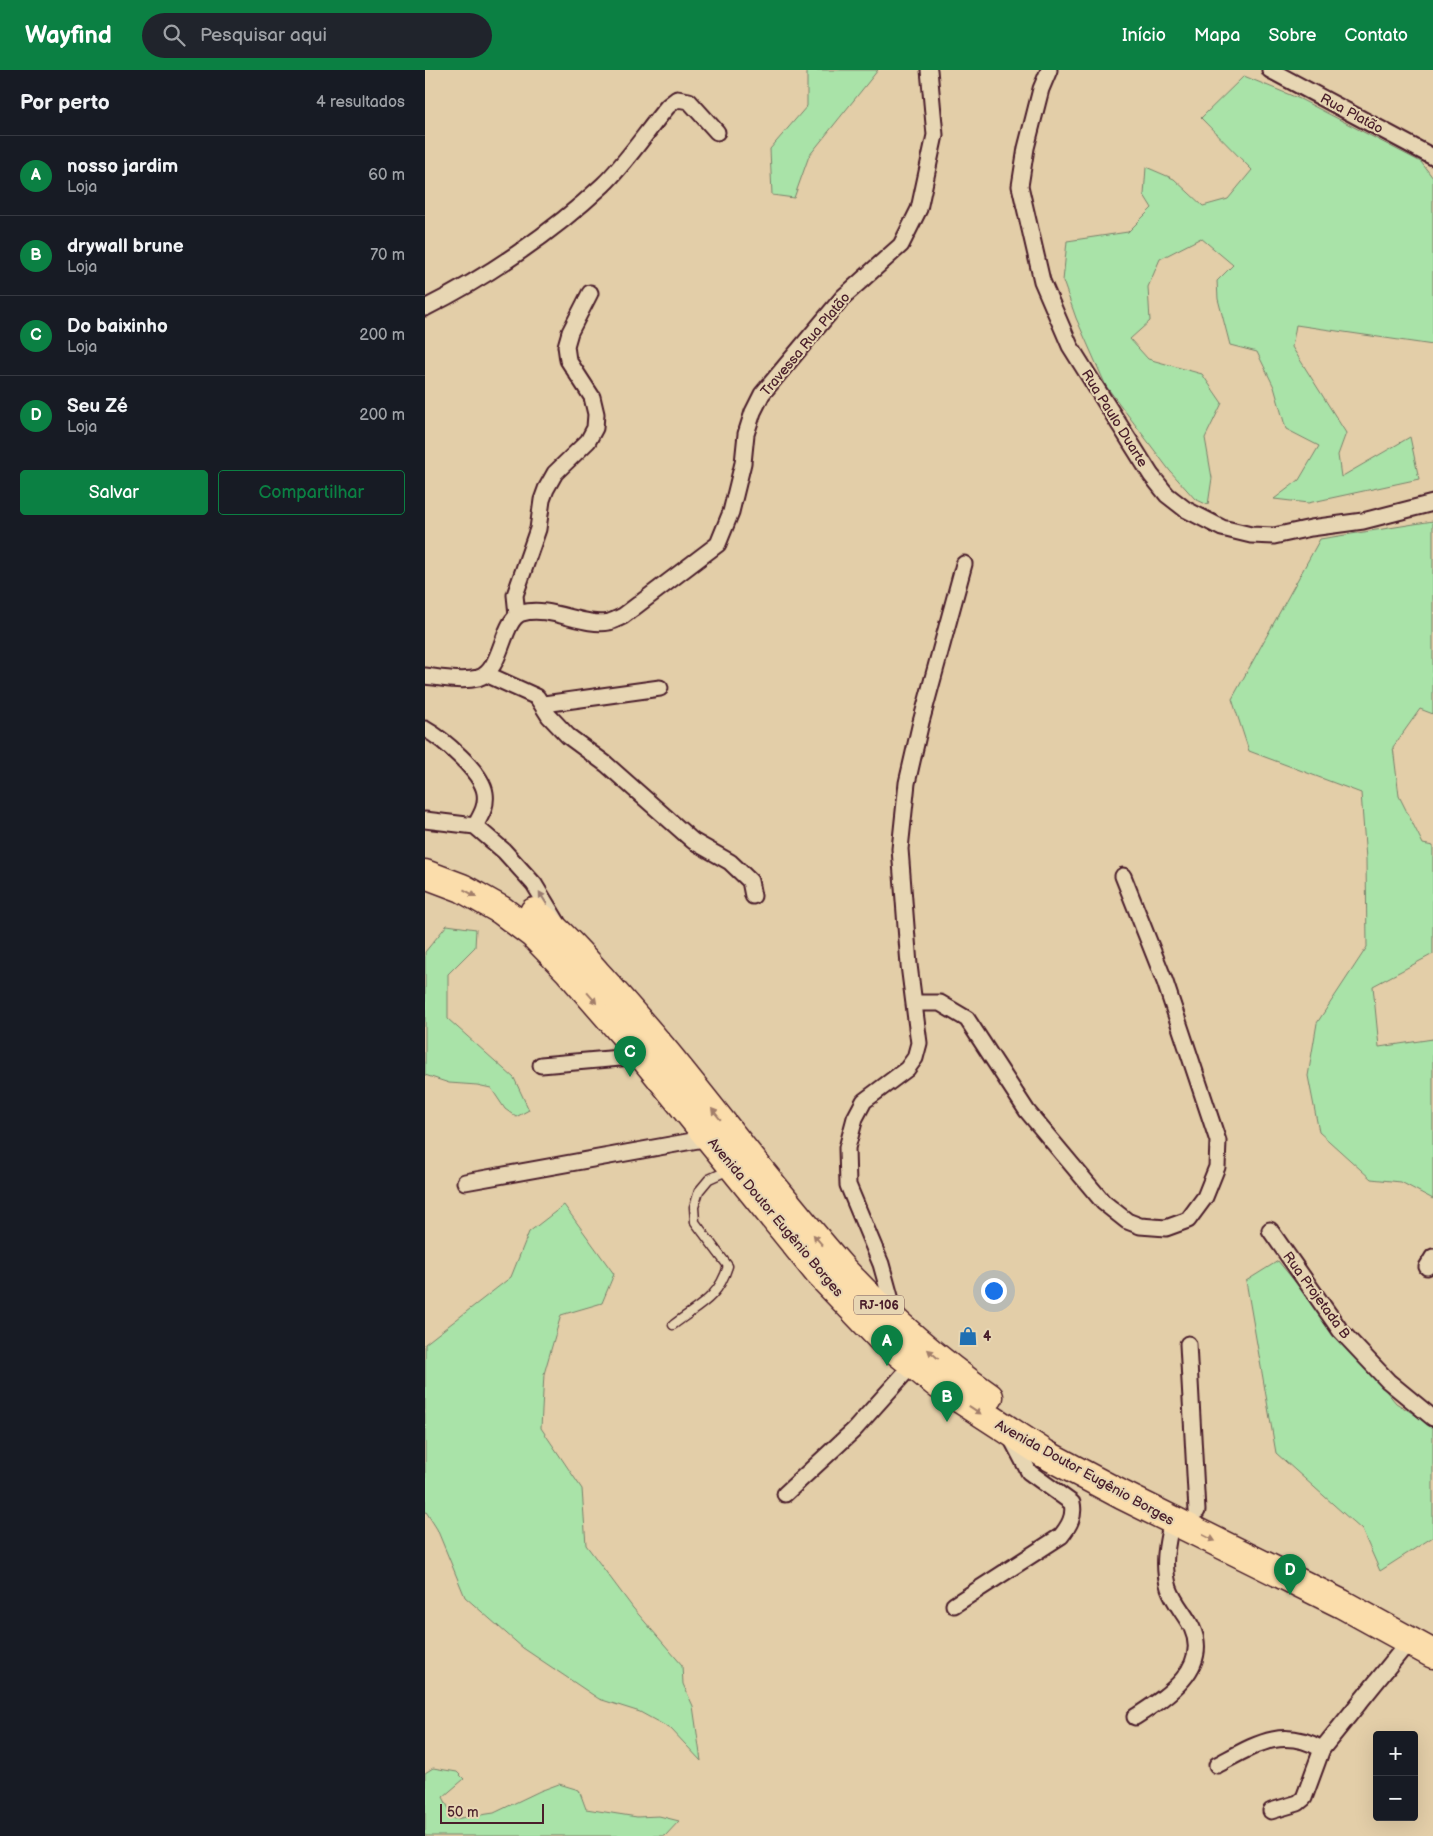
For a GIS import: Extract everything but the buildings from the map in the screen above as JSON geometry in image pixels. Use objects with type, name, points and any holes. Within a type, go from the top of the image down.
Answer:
[{"type":"highway","name":"Avenida Doutor Eugênio Borges","points":[[425,856],[469,871],[538,916],[567,941],[635,1017],[713,1110],[792,1210],[845,1271],[897,1322],[950,1369],[1054,1440],[1184,1516]]},
{"type":"highway","name":"Avenida Doutor Eugênio Borges","points":[[425,874],[462,888],[501,910],[533,934],[569,971],[643,1056],[818,1272],[882,1339],[939,1385],[1009,1432],[1184,1516],[1421,1637],[1433,1654]]},
{"type":"street","name":"Travessa Rua Platão","points":[[517,616],[543,612],[610,622],[623,616],[712,550],[721,538],[731,512],[743,463],[746,434],[753,412],[762,394],[843,297],[901,245],[919,209],[935,135],[929,70]]},
{"type":"street","name":"Rua Paulo Duarte","points":[[1049,70],[1037,106],[1020,186],[1023,206],[1042,281],[1071,346],[1151,474],[1167,495],[1185,508],[1222,528],[1251,535],[1274,536],[1311,528],[1363,521],[1433,503]]},
{"type":"street","name":"Rua Platão","points":[[1271,70],[1433,157]]},
{"type":"street","points":[[425,308],[464,288],[505,262],[603,185],[668,106],[677,99],[689,101],[717,132]]},
{"type":"street","points":[[425,676],[464,679],[486,674],[492,666],[517,616],[515,595],[538,529],[542,500],[546,489],[555,474],[588,441],[595,428],[597,414],[592,397],[568,360],[566,346],[570,332],[590,293]]},
{"type":"street","points":[[897,1322],[881,1264],[848,1185],[847,1148],[855,1118],[864,1101],[888,1085],[915,1058],[919,1043],[909,965],[901,840],[907,783],[921,722],[964,564]]},
{"type":"street","points":[[486,674],[537,697],[544,704],[549,716],[567,736],[606,764],[665,819],[693,842],[731,862],[750,881],[753,896]]},
{"type":"street","points":[[544,704],[660,688]]},
{"type":"street","points":[[425,729],[437,736],[469,766],[481,782],[485,793],[485,809],[475,826]]},
{"type":"street","points":[[425,820],[475,826],[505,851],[534,884],[567,941]]},
{"type":"street","points":[[915,1003],[940,1003],[967,1019],[1027,1111],[1103,1202],[1127,1221],[1140,1226],[1166,1228],[1188,1220],[1205,1197],[1217,1167],[1218,1141],[1165,982],[1123,876]]},
{"type":"street","points":[[541,1065],[643,1056]]},
{"type":"street","points":[[465,1182],[709,1138]]},
{"type":"street","name":"Rua Projetada B","points":[[1270,1230],[1340,1330],[1388,1381],[1433,1418]]},
{"type":"street","points":[[1135,1717],[1170,1694],[1181,1681],[1197,1653],[1197,1643],[1192,1629],[1169,1590],[1165,1570],[1184,1516],[1187,1344]]},
{"type":"street","points":[[785,1494],[854,1430],[913,1364]]},
{"type":"street","points":[[955,1605],[1061,1536],[1071,1522],[1074,1510],[1073,1503],[1029,1472],[1009,1432]]},
{"type":"street","points":[[1271,1811],[1299,1803],[1304,1798],[1322,1749],[1421,1637]]},
{"type":"street","points":[[1217,1765],[1255,1745],[1279,1738],[1298,1738],[1322,1749]]},
{"type":"lane","points":[[673,1325],[717,1292],[723,1281],[728,1266],[695,1222],[694,1207],[699,1191],[709,1179],[734,1168]]},
{"type":"green space","points":[[807,70],[878,70],[809,156],[794,198],[772,195],[770,149],[807,106]]},
{"type":"green space","points":[[1244,76],[1300,99],[1421,162],[1433,178],[1433,345],[1296,325],[1292,347],[1346,433],[1338,455],[1341,477],[1410,437],[1419,479],[1308,503],[1274,499],[1299,480],[1319,446],[1286,429],[1274,387],[1257,352],[1230,345],[1218,299],[1217,281],[1233,265],[1201,238],[1160,259],[1148,287],[1150,321],[1130,339],[1148,359],[1202,374],[1222,403],[1205,438],[1212,478],[1208,505],[1195,499],[1170,471],[1106,386],[1076,318],[1063,281],[1067,241],[1128,232],[1152,208],[1144,195],[1146,167],[1174,179],[1203,206],[1228,199],[1252,170],[1201,118]]},
{"type":"green space","points":[[1433,521],[1433,714],[1420,709],[1393,747],[1399,796],[1423,844],[1433,846],[1433,954],[1373,986],[1379,1047],[1433,1039],[1433,1199],[1401,1182],[1371,1179],[1319,1132],[1308,1076],[1317,1023],[1367,947],[1366,859],[1361,793],[1249,751],[1232,699],[1320,539]]},
{"type":"green space","points":[[447,925],[476,929],[475,947],[448,974],[448,1019],[514,1078],[529,1110],[516,1117],[505,1109],[491,1088],[449,1083],[425,1075],[425,952]]},
{"type":"green space","points":[[564,1205],[614,1274],[602,1303],[561,1315],[544,1374],[541,1428],[582,1489],[586,1545],[633,1608],[682,1665],[683,1684],[693,1706],[701,1761],[671,1729],[640,1712],[599,1699],[523,1648],[465,1597],[437,1529],[425,1510],[425,1344],[511,1277],[529,1232]]},
{"type":"green space","points":[[1278,1261],[1396,1403],[1433,1426],[1433,1537],[1380,1571],[1362,1530],[1276,1453],[1246,1281]]},
{"type":"green space","points":[[433,1768],[457,1772],[464,1779],[443,1797],[454,1819],[494,1813],[559,1784],[579,1790],[586,1809],[637,1817],[659,1816],[679,1821],[665,1836],[425,1836],[425,1773]]},
{"type":"place","name":"Do baixinho","points":[[630,1077]]},
{"type":"place","name":"4","points":[[968,1336]]},
{"type":"place","name":"nosso jardim","points":[[887,1366]]},
{"type":"place","name":"drywall brune","points":[[947,1422]]},
{"type":"place","name":"Seu Zé","points":[[1290,1595]]}]
